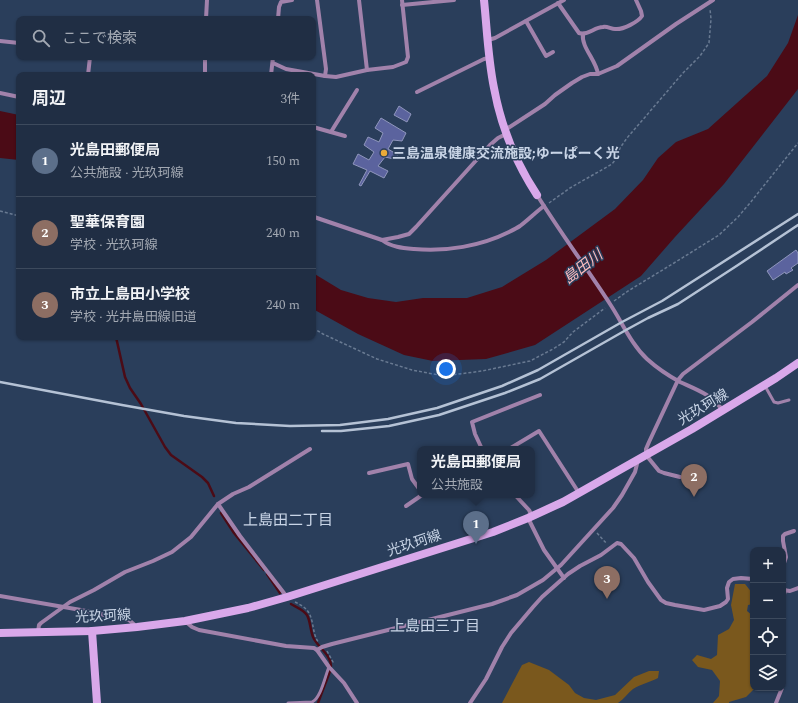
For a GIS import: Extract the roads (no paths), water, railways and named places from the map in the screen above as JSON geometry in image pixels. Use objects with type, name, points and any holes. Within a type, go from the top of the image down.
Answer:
[{"type":"main road","points":[[484,0],[493,88],[498,109],[506,132],[528,182],[537,195]]},
{"type":"main road","name":"光玖珂線","points":[[0,634],[92,631],[137,627],[185,621],[248,608],[492,532],[563,502],[692,429],[798,363]]},
{"type":"main road","points":[[92,631],[97,703]]},
{"type":"street","points":[[206,0],[206,16]]},
{"type":"street","points":[[278,16],[281,2],[292,0]]},
{"type":"street","points":[[317,0],[326,69],[325,76]]},
{"type":"street","points":[[359,0],[367,70]]},
{"type":"street","points":[[316,74],[336,77],[367,70],[393,67],[406,62],[408,58],[402,0]]},
{"type":"street","points":[[402,5],[454,0]]},
{"type":"street","points":[[488,40],[495,38],[564,0]]},
{"type":"street","points":[[558,3],[579,33],[583,34],[604,26],[611,29],[621,29],[640,20],[642,16],[636,0]]},
{"type":"street","points":[[382,240],[409,234],[490,144],[545,104],[572,82],[590,74],[598,74],[617,66],[713,0]]},
{"type":"street","points":[[526,21],[546,56],[553,52]]},
{"type":"street","points":[[583,34],[583,44],[595,63],[598,74]]},
{"type":"street","points":[[0,41],[16,43]]},
{"type":"street","points":[[417,92],[484,59],[490,58]]},
{"type":"street","points":[[88,72],[90,60]]},
{"type":"street","points":[[204,72],[205,60]]},
{"type":"street","points":[[271,72],[272,60]]},
{"type":"street","points":[[272,63],[306,72]]},
{"type":"street","points":[[331,132],[357,90]]},
{"type":"street","points":[[0,92],[16,96]]},
{"type":"street","points":[[316,127],[345,136]]},
{"type":"street","points":[[537,195],[642,353],[654,364],[678,380],[712,398],[722,410]]},
{"type":"street","points":[[316,218],[401,248],[440,250],[464,247],[500,237],[520,226],[544,206]]},
{"type":"street","points":[[185,621],[192,627],[199,630],[286,646],[320,648],[485,606],[517,595],[557,570],[613,508],[622,495],[642,457],[678,380],[683,374],[798,286]]},
{"type":"street","points":[[481,446],[475,434],[472,422],[540,395]]},
{"type":"street","points":[[514,446],[540,431],[579,493]]},
{"type":"street","points":[[38,632],[41,622],[62,606],[125,572],[172,552],[190,537],[218,504],[233,494],[249,487],[310,449]]},
{"type":"street","points":[[642,457],[664,474],[680,477]]},
{"type":"street","points":[[369,473],[408,464],[412,479],[417,486]]},
{"type":"street","points":[[406,506],[418,498]]},
{"type":"street","points":[[518,498],[529,510],[530,517],[544,550],[564,578]]},
{"type":"street","points":[[218,504],[240,536],[287,597]]},
{"type":"street","points":[[784,547],[783,536],[794,531]]},
{"type":"street","points":[[470,703],[486,679],[502,647],[511,633],[542,597],[580,566],[601,555],[617,543],[621,544],[634,558],[648,582],[661,600],[675,606],[704,610],[720,606],[728,599],[727,588],[729,582],[733,579],[750,579]]},
{"type":"street","points":[[786,590],[790,591],[798,588]]},
{"type":"street","points":[[0,596],[62,606],[129,620],[137,627]]},
{"type":"street","points":[[320,648],[329,667],[344,683],[357,703]]},
{"type":"street","points":[[776,703],[781,691]]},
{"type":"lane","points":[[764,385],[774,402],[778,403],[789,400]]},
{"type":"lane","points":[[288,703],[312,702],[315,700],[320,692],[329,667]]},
{"type":"water","name":"島田川","points":[[798,15],[798,89],[724,184],[641,276],[535,345],[486,359],[433,361],[404,355],[358,334],[316,311],[316,275],[341,290],[368,298],[396,302],[423,298],[467,298],[502,287],[546,260],[615,209],[643,180],[658,158],[676,142],[708,129],[767,76],[788,43]]},
{"type":"water","points":[[0,111],[16,114],[16,160],[0,158]]},
{"type":"waterway","points":[[117,340],[125,377],[165,447],[171,455],[202,477],[208,483],[214,496]]},
{"type":"waterway","points":[[221,513],[234,533],[264,570]]},
{"type":"waterway","points":[[267,574],[280,593]]},
{"type":"waterway","points":[[291,604],[306,613],[314,639],[329,658],[331,666]]},
{"type":"waterway","points":[[318,703],[330,671]]},
{"type":"railway","points":[[0,382],[184,416],[236,423],[290,426],[340,425],[388,419],[437,408],[502,386],[538,370],[662,301],[798,214]]},
{"type":"railway","points":[[322,431],[341,431],[389,426],[439,415],[505,393],[540,379],[648,318],[678,304],[798,225]]},
{"type":"place","name":"三島温泉健康交流施設;ゆーぱーく光","points":[[384,153]]},
{"type":"place","name":"聖華保育園","points":[[694,497]]},
{"type":"place","name":"光島田郵便局","points":[[476,544]]},
{"type":"place","name":"市立上島田小学校","points":[[607,599]]},
{"type":"district","name":"上島田二丁目","points":[[288,520]]},
{"type":"district","name":"上島田三丁目","points":[[435,626]]}]
